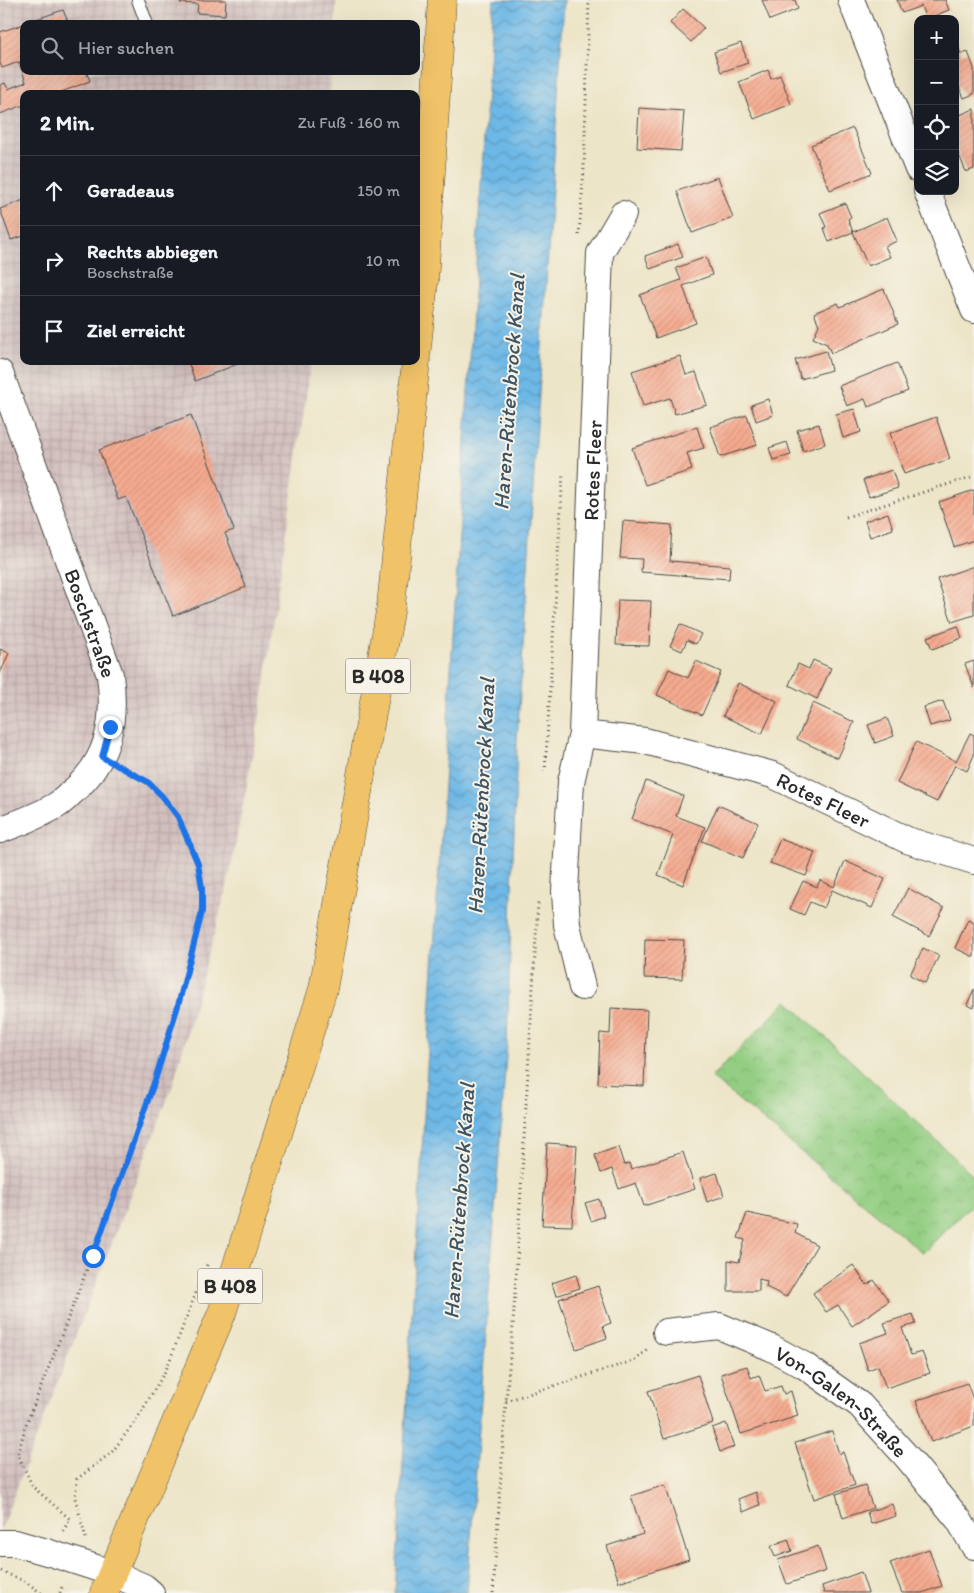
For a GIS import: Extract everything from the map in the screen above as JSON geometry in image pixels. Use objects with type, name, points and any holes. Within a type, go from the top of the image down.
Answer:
[{"type":"main road","points":[[420,318],[442,0]]},
{"type":"main road","name":"B 408","points":[[108,1583],[222,1313],[323,989],[391,606],[416,365]]},
{"type":"street","points":[[850,0],[914,159]]},
{"type":"street","points":[[929,195],[973,306]]},
{"type":"street","name":"Rotes Fleer","points":[[582,987],[567,924],[565,891],[571,782],[582,734],[600,253],[623,214]]},
{"type":"street","name":"Boschstraße","points":[[0,373],[110,675],[113,700],[110,727],[102,757],[81,785],[58,804],[0,830]]},
{"type":"street","name":"Rotes Fleer","points":[[582,734],[645,741],[773,775],[907,840],[974,861]]},
{"type":"street","name":"Von-Galen-Straße","points":[[666,1332],[719,1326],[772,1348],[806,1366],[860,1406],[907,1457],[959,1520],[974,1546]]},
{"type":"street","points":[[0,1543],[15,1543],[75,1561],[108,1583],[144,1587],[151,1593]]},
{"type":"lane","points":[[138,0],[146,20]]},
{"type":"path","points":[[846,516],[974,476]]},
{"type":"path","points":[[70,1520],[33,1487],[18,1455],[25,1427],[93,1256],[155,1080],[179,1002],[202,912],[202,888],[198,864],[178,817],[162,796],[148,782],[102,757]]},
{"type":"path","points":[[60,1593],[86,1536],[75,1498],[76,1479],[112,1452],[137,1419],[166,1370],[208,1262]]},
{"type":"path","points":[[506,1401],[636,1360],[666,1332]]},
{"type":"path","points":[[0,1570],[26,1582],[41,1593]]},
{"type":"shaded area","points":[[0,0],[336,0],[335,20],[20,20],[20,75],[331,75],[330,90],[20,90],[20,365],[310,365],[260,715],[228,883],[173,1085],[0,1531]]},
{"type":"green space","points":[[787,1001],[974,1176],[974,1202],[923,1253],[711,1077]]},
{"type":"water","name":"Haren-Rütenbrock Kanal","points":[[493,0],[564,0],[517,741],[507,1043],[467,1593],[395,1593],[468,398]]},
{"type":"building","points":[[181,0],[226,0],[225,15],[197,13],[198,4],[180,3]]},
{"type":"building","points":[[762,0],[795,0],[798,9],[770,20]]},
{"type":"building","points":[[897,0],[945,0],[949,10],[936,15],[924,15],[921,6],[902,13]]},
{"type":"building","points":[[683,9],[704,28],[691,42],[670,23]]},
{"type":"building","points":[[63,10],[67,20],[34,20]]},
{"type":"building","points":[[20,25],[20,65],[19,62],[2,68],[0,63],[0,32]]},
{"type":"building","points":[[741,43],[748,63],[721,72],[714,52]]},
{"type":"building","points":[[959,49],[961,54],[968,52],[974,68],[974,94],[964,98],[959,87]]},
{"type":"building","points":[[768,70],[771,79],[780,75],[791,104],[754,119],[739,82]]},
{"type":"building","points":[[24,75],[88,75],[90,81],[66,90],[20,90],[20,106],[0,114],[0,85],[5,83],[8,89],[26,82]]},
{"type":"building","points":[[639,108],[684,111],[681,151],[637,148]]},
{"type":"building","points":[[974,109],[974,169],[966,172],[959,155],[959,115]]},
{"type":"building","points":[[853,128],[872,173],[830,190],[811,145]]},
{"type":"building","points":[[718,177],[733,218],[692,233],[677,191]]},
{"type":"building","points":[[20,202],[20,237],[11,240],[0,209]]},
{"type":"building","points":[[845,203],[851,217],[848,219],[853,232],[829,242],[824,228],[826,227],[820,213]]},
{"type":"building","points":[[887,217],[897,241],[885,246],[890,257],[868,266],[853,232]]},
{"type":"building","points":[[678,244],[683,257],[650,269],[645,256]]},
{"type":"building","points":[[706,257],[712,275],[683,286],[696,323],[656,338],[640,295],[681,280],[676,268]]},
{"type":"building","points":[[884,289],[898,324],[831,353],[827,344],[813,338],[819,325],[814,313],[838,303],[840,307]]},
{"type":"building","points":[[826,351],[831,370],[801,379],[795,360]]},
{"type":"building","points":[[680,356],[686,375],[696,372],[707,405],[675,414],[670,398],[643,406],[632,371]]},
{"type":"building","points":[[897,363],[908,391],[868,407],[865,399],[847,406],[839,386]]},
{"type":"building","points":[[189,365],[235,365],[195,381]]},
{"type":"building","points":[[768,399],[773,415],[756,421],[751,405]]},
{"type":"building","points":[[854,409],[861,432],[843,438],[836,414]]},
{"type":"building","points":[[191,415],[234,530],[225,533],[246,587],[173,616],[126,497],[118,500],[99,450]]},
{"type":"building","points":[[747,415],[757,445],[720,457],[710,427]]},
{"type":"building","points":[[936,417],[950,459],[904,474],[890,433]]},
{"type":"building","points":[[819,424],[825,444],[803,451],[797,430]]},
{"type":"building","points":[[697,427],[704,448],[687,453],[692,470],[645,485],[632,448]]},
{"type":"building","points":[[787,442],[791,455],[773,460],[769,448]]},
{"type":"building","points":[[892,470],[898,488],[869,497],[863,480]]},
{"type":"building","points":[[974,490],[974,540],[954,547],[939,502]]},
{"type":"building","points":[[888,513],[893,529],[870,537],[865,521]]},
{"type":"building","points":[[623,521],[672,525],[670,561],[730,566],[729,579],[641,572],[642,559],[620,558]]},
{"type":"building","points":[[974,566],[974,615],[952,622],[937,579]]},
{"type":"building","points":[[618,600],[651,601],[649,646],[616,645]]},
{"type":"building","points":[[680,624],[701,634],[696,644],[687,640],[682,651],[670,646]]},
{"type":"building","points":[[958,626],[962,638],[932,649],[927,637]]},
{"type":"building","points":[[0,649],[9,653],[0,674]]},
{"type":"building","points":[[813,660],[831,668],[817,699],[789,685],[798,664],[809,669]]},
{"type":"building","points":[[696,661],[721,672],[702,715],[657,695],[669,669],[688,678]]},
{"type":"building","points":[[974,661],[974,688],[965,664]]},
{"type":"building","points":[[738,683],[777,701],[762,734],[723,716]]},
{"type":"building","points":[[943,701],[950,720],[930,726],[924,707]]},
{"type":"building","points":[[813,703],[854,722],[838,758],[797,739]]},
{"type":"building","points":[[887,718],[894,736],[875,743],[868,725]]},
{"type":"building","points":[[970,733],[974,735],[974,755],[967,771],[955,765],[937,802],[897,783],[916,742],[956,761]]},
{"type":"building","points":[[646,781],[683,796],[676,816],[705,827],[683,885],[658,875],[673,835],[632,819]]},
{"type":"building","points":[[718,805],[758,823],[743,858],[702,841]]},
{"type":"building","points":[[780,839],[815,852],[806,876],[770,863]]},
{"type":"building","points":[[845,861],[885,879],[872,908],[832,890],[824,908],[810,902],[804,915],[790,909],[803,881],[817,887],[820,880],[834,887]]},
{"type":"building","points":[[908,888],[944,908],[929,936],[893,917]]},
{"type":"building","points":[[968,919],[974,922],[974,957],[955,948]]},
{"type":"building","points":[[645,939],[684,940],[682,979],[644,978]]},
{"type":"building","points":[[923,948],[939,956],[925,983],[910,975]]},
{"type":"building","points":[[974,989],[974,1008],[967,1005]]},
{"type":"building","points":[[611,1008],[647,1010],[644,1086],[598,1084],[600,1033],[610,1034]]},
{"type":"building","points":[[547,1143],[577,1145],[572,1226],[542,1225]]},
{"type":"building","points":[[618,1147],[624,1165],[629,1163],[631,1169],[683,1152],[695,1189],[644,1206],[636,1183],[619,1189],[612,1169],[601,1173],[595,1155]]},
{"type":"building","points":[[717,1173],[724,1196],[707,1202],[700,1178]]},
{"type":"building","points":[[599,1199],[604,1216],[591,1221],[585,1203]]},
{"type":"building","points":[[747,1213],[797,1224],[795,1233],[817,1245],[786,1297],[766,1287],[767,1281],[759,1279],[759,1291],[728,1291],[728,1260],[739,1262],[745,1240],[738,1238]]},
{"type":"building","points":[[853,1265],[867,1285],[874,1280],[889,1301],[852,1326],[838,1305],[826,1312],[813,1293]]},
{"type":"building","points":[[576,1275],[580,1288],[556,1296],[552,1283]]},
{"type":"building","points":[[598,1286],[611,1323],[603,1326],[607,1338],[576,1349],[559,1299]]},
{"type":"building","points":[[913,1314],[916,1324],[902,1328],[911,1355],[922,1352],[930,1373],[886,1388],[878,1366],[868,1370],[859,1343],[888,1333],[884,1323]]},
{"type":"building","points":[[747,1366],[751,1378],[759,1375],[765,1391],[781,1386],[784,1394],[791,1391],[798,1416],[741,1434],[721,1374]]},
{"type":"building","points":[[698,1375],[713,1423],[664,1439],[648,1391]]},
{"type":"building","points":[[967,1383],[974,1402],[974,1426],[931,1442],[916,1401]]},
{"type":"building","points":[[726,1423],[734,1447],[720,1452],[712,1428]]},
{"type":"building","points":[[832,1431],[839,1454],[843,1452],[855,1485],[814,1499],[795,1443]]},
{"type":"building","points":[[665,1485],[689,1559],[619,1582],[607,1546],[643,1534],[631,1496]]},
{"type":"building","points":[[865,1485],[873,1508],[843,1518],[836,1494]]},
{"type":"building","points":[[756,1492],[760,1505],[743,1512],[738,1499]]},
{"type":"building","points":[[892,1504],[896,1516],[871,1524],[867,1512]]},
{"type":"building","points":[[788,1539],[792,1551],[775,1557],[771,1546]]},
{"type":"building","points":[[818,1546],[826,1571],[787,1584],[778,1560]]},
{"type":"building","points":[[929,1549],[942,1586],[922,1593],[902,1593],[890,1563]]},
{"type":"building","points":[[861,1572],[868,1593],[824,1593],[822,1586]]},
{"type":"route","points":[[93,1256],[155,1080],[179,1002],[202,912],[202,888],[198,864],[178,817],[162,796],[148,782],[102,757],[110,727]]}]
